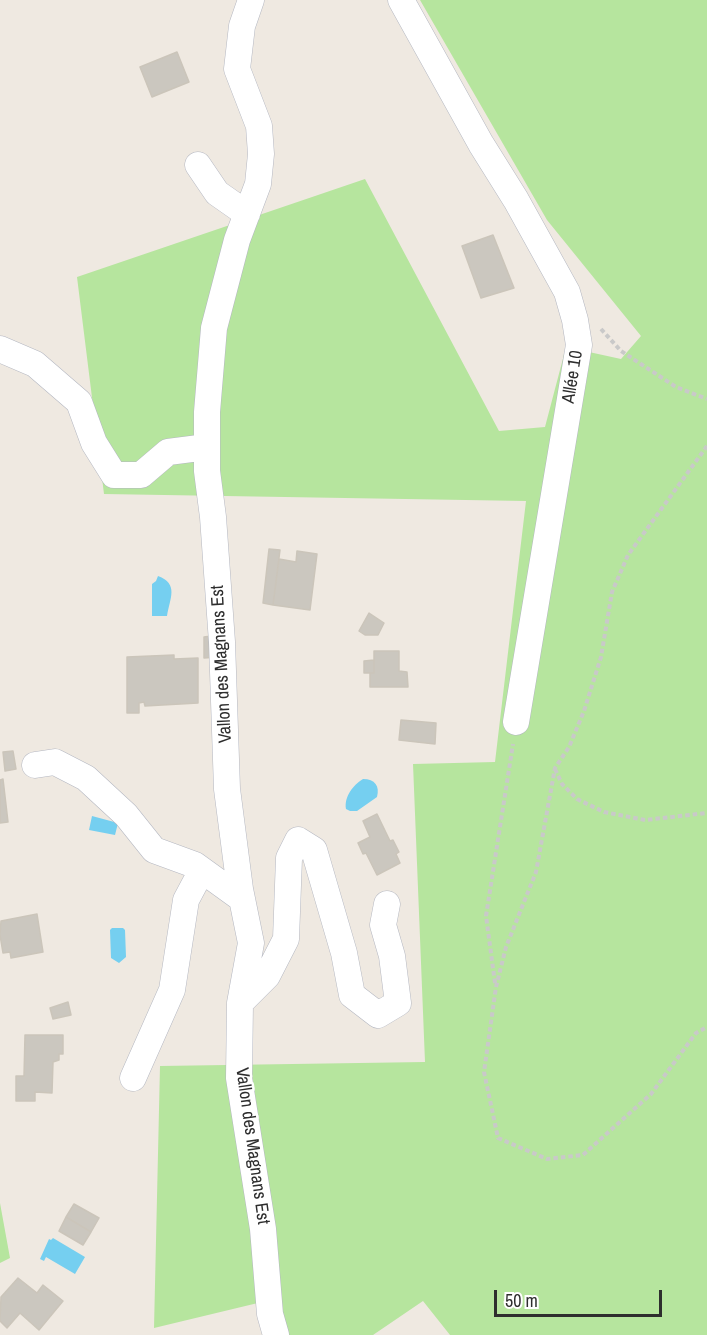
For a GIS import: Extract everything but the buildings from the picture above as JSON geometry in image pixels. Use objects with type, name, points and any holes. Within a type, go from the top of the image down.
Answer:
[{"type":"street","name":"Vallon des Magnans Est","points":[[251,0],[242,26],[237,69],[259,126],[261,154],[258,184],[237,240],[214,328],[207,412],[207,471],[213,517],[222,642],[227,789],[242,899],[251,942],[240,1003],[239,1078],[263,1229],[270,1314],[276,1335]]},
{"type":"street","name":"Allée 10","points":[[401,0],[567,292],[579,345],[516,722]]},
{"type":"street","points":[[198,165],[217,193],[247,214]]},
{"type":"street","points":[[0,349],[35,364],[79,402],[94,443],[114,475],[141,475],[168,452],[207,447]]},
{"type":"street","points":[[35,765],[55,762],[86,778],[126,815],[154,850],[195,865],[242,899]]},
{"type":"street","points":[[240,1003],[267,976],[286,939],[289,858],[298,840],[314,850],[344,953],[352,994],[378,1015],[398,1003],[392,956],[383,925],[387,904]]},
{"type":"street","points":[[133,1078],[172,990],[186,900],[202,870]]},
{"type":"path","points":[[598,326],[621,351],[676,387],[707,399]]},
{"type":"path","points":[[707,446],[628,555],[612,592],[601,657],[584,711],[569,747],[555,768],[536,872],[506,947],[496,987],[484,1072],[498,1138],[547,1159],[583,1155],[651,1094],[696,1033],[707,1027]]},
{"type":"path","points":[[496,987],[486,916],[516,722]]},
{"type":"path","points":[[555,768],[562,784],[577,799],[604,812],[645,820],[707,813]]},
{"type":"green space","points":[[420,0],[707,0],[707,1335],[450,1335],[423,1301],[373,1335],[271,1335],[262,1302],[154,1328],[160,1066],[425,1062],[413,764],[495,762],[526,501],[104,494],[77,277],[365,179],[499,431],[545,427],[566,347],[621,359],[641,336],[547,220]]},
{"type":"green space","points":[[0,1203],[10,1258],[0,1263]]},
{"type":"water","points":[[158,576],[165,579],[171,587],[167,616],[152,616],[152,584]]},
{"type":"water","points":[[363,779],[371,780],[376,784],[377,797],[357,811],[350,811],[346,809],[348,796]]},
{"type":"water","points":[[92,816],[118,823],[115,835],[89,830]]},
{"type":"water","points":[[112,928],[125,930],[126,957],[119,963],[111,958],[110,930]]},
{"type":"water","points":[[53,1238],[85,1257],[75,1274],[46,1257],[44,1261],[40,1259],[49,1239]]}]
